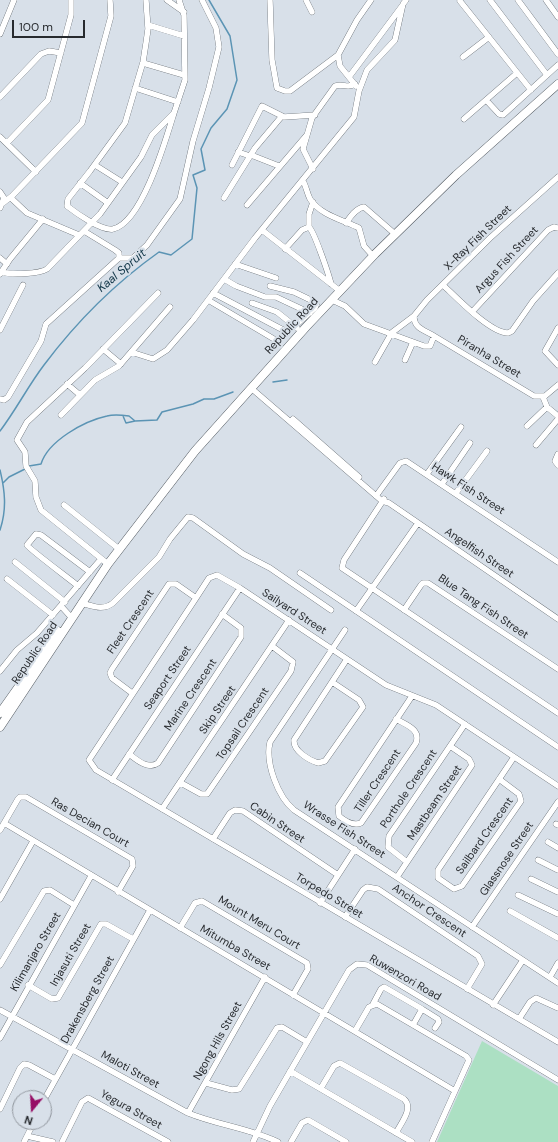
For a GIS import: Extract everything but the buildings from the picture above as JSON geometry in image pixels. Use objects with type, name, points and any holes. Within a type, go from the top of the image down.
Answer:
[{"type":"street","points":[[0,34],[14,0]]},
{"type":"street","points":[[7,143],[47,102],[72,13],[71,0]]},
{"type":"street","points":[[0,192],[2,203],[11,198],[84,119],[111,16],[110,0]]},
{"type":"street","points":[[146,0],[148,25],[143,63],[124,124],[96,165],[68,199],[67,205],[92,223],[107,228],[114,229],[134,213],[153,175],[178,102],[184,82],[184,12],[179,0]]},
{"type":"street","points":[[167,0],[184,12]]},
{"type":"street","points":[[0,399],[4,400],[8,397],[41,340],[46,324],[119,258],[133,258],[147,245],[180,199],[192,141],[216,63],[219,47],[216,28],[202,0]]},
{"type":"street","points":[[270,0],[272,13],[272,60],[277,88],[285,91],[290,91],[338,56],[357,20],[371,0]]},
{"type":"street","points":[[306,0],[312,12]]},
{"type":"street","points":[[490,0],[547,75]]},
{"type":"street","points":[[518,0],[558,54]]},
{"type":"street","points":[[546,0],[558,17]]},
{"type":"street","points":[[460,1],[531,90]]},
{"type":"street","points":[[349,77],[405,2]]},
{"type":"street","points":[[132,352],[151,359],[159,356],[193,320],[235,264],[354,117],[359,91],[368,68],[395,40],[405,2]]},
{"type":"street","points":[[148,25],[184,36]]},
{"type":"street","points":[[463,57],[489,36]]},
{"type":"street","points":[[0,97],[41,54],[49,51],[61,52]]},
{"type":"street","points":[[338,56],[340,66],[359,91]]},
{"type":"street","points":[[143,63],[184,75]]},
{"type":"street","points":[[486,100],[499,114],[503,115],[558,65]]},
{"type":"street","points":[[464,120],[517,73]]},
{"type":"street","points":[[313,169],[304,152],[306,136],[315,115],[336,86],[339,85],[349,87],[355,84]]},
{"type":"street","name":"Republic Road","points":[[0,713],[30,668],[81,603],[119,549],[195,451],[340,290],[373,256],[456,175],[558,84]]},
{"type":"street","points":[[135,88],[178,102]]},
{"type":"street","points":[[232,165],[261,107],[266,107],[282,116],[315,115]]},
{"type":"street","points":[[44,219],[6,264],[1,273],[16,274],[44,271],[92,223],[141,157],[152,135],[174,113]]},
{"type":"street","points":[[224,198],[250,155],[282,116]]},
{"type":"street","points":[[247,205],[306,136]]},
{"type":"street","points":[[0,137],[36,172]]},
{"type":"street","points":[[238,152],[279,166]]},
{"type":"street","points":[[96,165],[122,182]]},
{"type":"street","name":"X-Ray Fish Street","points":[[390,334],[414,316],[490,238],[558,177]]},
{"type":"street","points":[[303,181],[313,202],[328,214],[359,228],[364,246],[373,256]]},
{"type":"street","points":[[80,183],[108,202]]},
{"type":"street","points":[[11,198],[27,214],[44,219],[79,235]]},
{"type":"street","points":[[313,202],[309,228],[312,231],[318,248],[326,263],[331,284]]},
{"type":"street","points":[[346,223],[352,214],[361,207],[364,207],[395,234]]},
{"type":"street","name":"Argus Fish Street","points":[[472,312],[548,230],[554,227],[558,228]]},
{"type":"street","points":[[285,249],[302,230],[309,228]]},
{"type":"street","points":[[262,230],[340,290]]},
{"type":"street","points":[[84,231],[119,253],[119,258]]},
{"type":"street","points":[[0,258],[6,264]]},
{"type":"street","points":[[235,264],[276,278]]},
{"type":"street","points":[[443,285],[472,312],[498,330],[506,333],[510,332],[533,301],[558,273]]},
{"type":"street","points":[[224,279],[236,286],[268,298],[276,298],[310,314]]},
{"type":"street","points":[[0,330],[23,285]]},
{"type":"street","points":[[270,286],[294,292],[316,302],[317,306],[310,314],[295,326]]},
{"type":"street","points":[[108,564],[41,510],[36,497],[35,481],[26,466],[26,452],[16,441],[27,422],[103,349],[158,293]]},
{"type":"street","points":[[213,293],[287,332]]},
{"type":"street","points":[[208,300],[279,342]]},
{"type":"street","points":[[332,300],[347,308],[359,321],[390,334],[429,347],[434,336]]},
{"type":"street","points":[[252,303],[277,312],[302,332]]},
{"type":"street","points":[[61,415],[95,380],[121,364],[170,307]]},
{"type":"street","name":"Piranha Street","points":[[414,316],[416,326],[534,396],[542,397]]},
{"type":"street","points":[[558,328],[545,351],[558,365]]},
{"type":"street","points":[[375,362],[390,334]]},
{"type":"street","points":[[405,360],[413,342]]},
{"type":"street","points":[[103,349],[121,364]]},
{"type":"street","points":[[67,384],[80,395]]},
{"type":"street","points":[[536,445],[558,418],[547,407],[542,397],[548,395],[558,384]]},
{"type":"street","name":"Angelfish Street","points":[[252,387],[308,431],[383,500],[558,619]]},
{"type":"street","points":[[527,426],[547,407]]},
{"type":"street","points":[[427,474],[461,427]]},
{"type":"street","points":[[442,484],[470,443]]},
{"type":"street","points":[[456,493],[487,451]]},
{"type":"street","points":[[558,454],[554,461],[558,465]]},
{"type":"street","name":"Hawk Fish Street","points":[[377,494],[402,462],[409,463],[558,562]]},
{"type":"street","points":[[383,500],[342,564],[342,568],[558,713]]},
{"type":"street","points":[[64,506],[119,549]]},
{"type":"street","points":[[81,603],[100,608],[109,606],[113,603],[159,557],[170,539],[188,517],[193,518],[243,554],[270,568],[331,610]]},
{"type":"street","points":[[356,611],[418,523]]},
{"type":"street","points":[[78,586],[43,558],[29,549],[27,545],[29,541],[36,534],[41,535],[90,572]]},
{"type":"street","points":[[0,670],[17,650],[31,639],[53,615],[101,559]]},
{"type":"street","points":[[15,562],[63,604],[72,614]]},
{"type":"street","points":[[300,573],[558,747]]},
{"type":"street","name":"Sailyard Street","points":[[92,766],[89,760],[132,693],[209,578],[219,576],[240,588],[386,685],[436,705],[558,786]]},
{"type":"street","points":[[8,579],[53,615]]},
{"type":"street","name":"Blue Tang Fish Street","points":[[404,610],[421,585],[423,583],[428,583],[558,669]]},
{"type":"street","name":"Fleet Crescent","points":[[132,693],[113,679],[110,673],[138,629],[169,584],[176,584],[196,598]]},
{"type":"street","name":"Seaport Street","points":[[112,780],[240,588]]},
{"type":"street","name":"Republic Road","points":[[0,726],[72,614]]},
{"type":"street","name":"Marine Crescent","points":[[129,754],[150,766],[156,764],[162,757],[241,638],[241,628],[222,614]]},
{"type":"street","name":"Skip Street","points":[[162,809],[181,783],[289,620]]},
{"type":"street","name":"Wrasse Fish Street","points":[[345,630],[273,736],[269,752],[278,790],[284,801],[294,810],[558,983]]},
{"type":"street","name":"Topsail Crescent","points":[[181,783],[201,794],[207,794],[291,671],[293,662],[272,646]]},
{"type":"street","points":[[332,682],[359,700],[363,707],[325,761],[318,763],[298,751],[295,747],[294,740],[332,682],[347,660]]},
{"type":"street","name":"Tiller Crescent","points":[[396,719],[416,730],[418,736],[416,742],[361,823],[350,823],[339,816],[338,807],[396,719],[412,696]]},
{"type":"street","name":"Porthole Crescent","points":[[407,862],[388,847],[387,840],[465,724]]},
{"type":"street","name":"Mastbeam Street","points":[[397,877],[472,765],[469,759],[450,746]]},
{"type":"street","name":"Sailbard Crescent","points":[[500,779],[519,794],[521,801],[462,886],[454,890],[438,878],[438,870],[514,757]]},
{"type":"street","name":"Torpedo Street","points":[[92,766],[112,780],[558,1042]]},
{"type":"street","name":"Ras Decian Court","points":[[4,824],[19,798],[23,796],[27,797],[132,859],[133,866],[118,892]]},
{"type":"street","name":"Glassnose Street","points":[[472,927],[558,802]]},
{"type":"street","name":"Cabin Street","points":[[214,839],[230,813],[235,810],[243,811],[338,875]]},
{"type":"street","points":[[0,830],[4,824]]},
{"type":"street","name":"Mitumba Street","points":[[4,824],[294,994],[455,1091]]},
{"type":"street","points":[[0,899],[33,841]]},
{"type":"street","points":[[548,842],[558,848]]},
{"type":"street","points":[[320,903],[355,849]]},
{"type":"street","points":[[538,860],[558,870]]},
{"type":"street","name":"Kilimanjaro Street","points":[[0,1038],[28,985],[91,876]]},
{"type":"street","points":[[531,879],[558,892]]},
{"type":"street","name":"Anchor Crescent","points":[[345,917],[363,890],[372,886],[378,889],[478,956],[482,964],[467,989]]},
{"type":"street","points":[[0,965],[44,891],[50,890],[74,905]]},
{"type":"street","points":[[518,895],[558,914]]},
{"type":"street","name":"Mount Meru Court","points":[[180,928],[195,903],[202,901],[306,963],[308,969],[294,994]]},
{"type":"street","name":"Drakensberg Street","points":[[49,1090],[150,910]]},
{"type":"street","points":[[510,911],[558,938]]},
{"type":"street","name":"Injasuti Street","points":[[28,985],[52,999],[58,998],[101,924],[106,924],[133,939]]},
{"type":"street","points":[[493,1005],[524,960]]},
{"type":"street","points":[[550,977],[558,963]]},
{"type":"street","name":"Ruwenzori Road","points":[[252,1142],[324,1012],[351,968],[357,964],[364,964],[558,1080]]},
{"type":"street","name":"Ngong Hils Street","points":[[188,1113],[265,977]]},
{"type":"street","points":[[355,1031],[381,989],[384,987],[438,1019],[439,1022],[435,1028]]},
{"type":"street","points":[[519,1019],[530,1002],[536,998],[558,1008]]},
{"type":"street","points":[[373,1004],[378,1004],[466,1056],[469,1060],[432,1142]]},
{"type":"street","points":[[413,1025],[422,1009]]},
{"type":"street","name":"Maloti Street","points":[[0,1010],[188,1113],[205,1120],[256,1133],[278,1142]]},
{"type":"street","points":[[206,1083],[232,1090],[239,1089],[277,1028],[282,1028],[307,1042]]},
{"type":"street","points":[[321,1088],[334,1066],[340,1063],[404,1099],[408,1104],[408,1109],[396,1133]]},
{"type":"street","points":[[0,1109],[20,1068],[24,1064],[29,1065],[55,1079]]},
{"type":"street","points":[[290,1071],[412,1142]]},
{"type":"street","name":"Yegura Street","points":[[62,1142],[82,1103],[88,1098],[168,1142]]},
{"type":"street","points":[[291,1142],[302,1123],[308,1120],[346,1142]]},
{"type":"street","points":[[30,1130],[25,1139],[53,1142]]},
{"type":"green space","points":[[482,1041],[558,1086],[558,1142],[437,1142]]},
{"type":"waterway","name":"Kaal Spruit","points":[[0,431],[44,365],[83,318],[142,264],[159,252],[171,255],[192,239],[197,188],[193,175],[205,170],[201,149],[211,128],[227,109],[237,80],[230,36],[209,0]]},
{"type":"waterway","points":[[273,382],[287,380]]},
{"type":"waterway","points":[[29,466],[41,464],[45,456],[59,440],[68,433],[88,422],[110,415],[129,416],[135,421],[157,420],[162,412],[193,404],[204,399],[214,399],[233,392]]},
{"type":"waterway","points":[[123,416],[126,423],[135,421]]},
{"type":"waterway","points":[[3,483],[9,477],[25,469]]},
{"type":"waterway","name":"Kaal Spruit","points":[[0,470],[4,500],[4,515],[0,530]]}]
